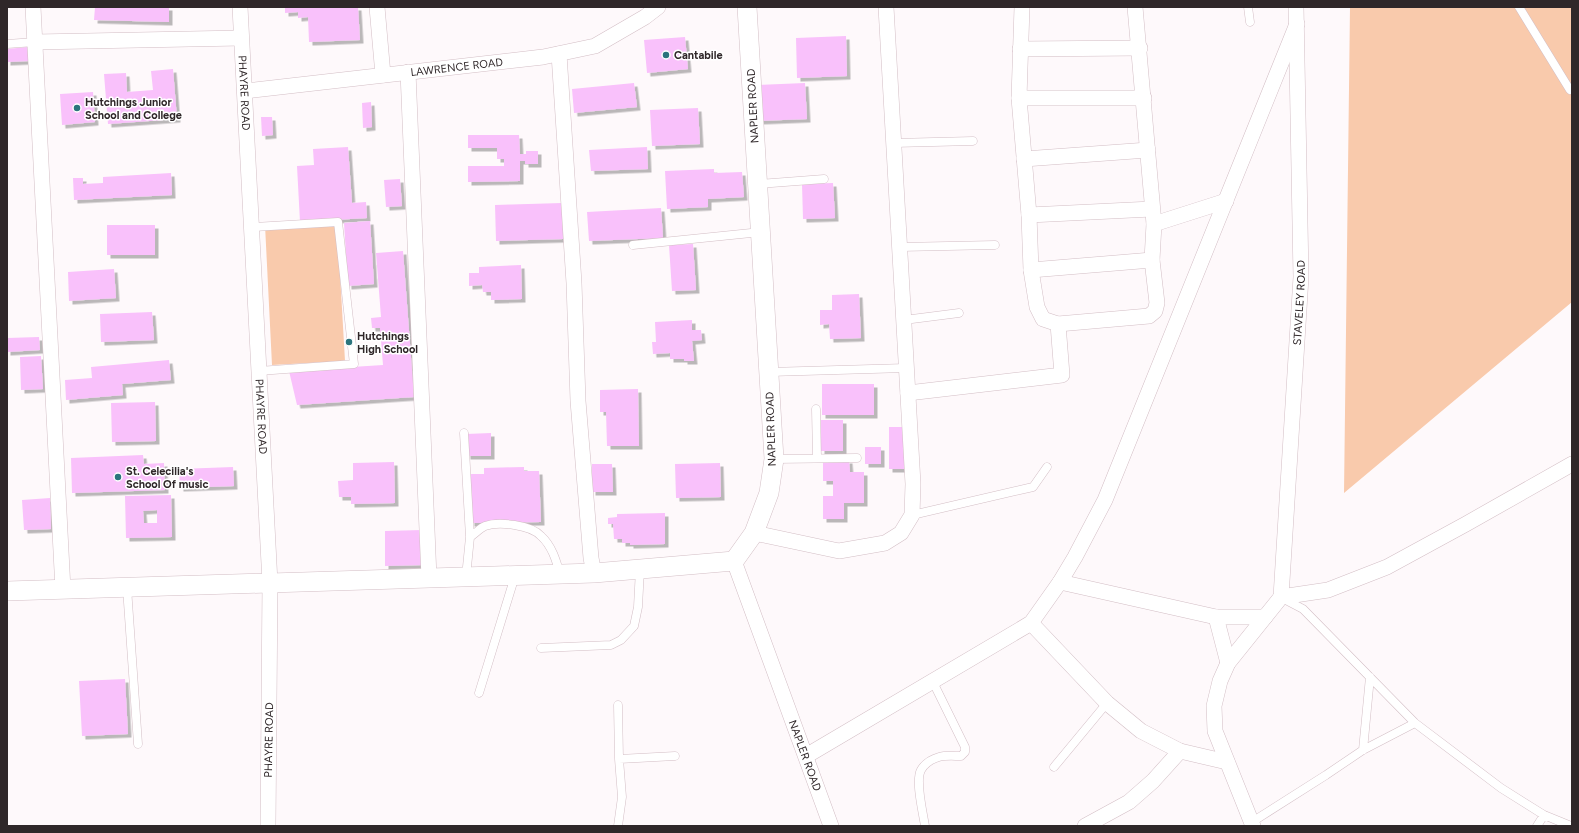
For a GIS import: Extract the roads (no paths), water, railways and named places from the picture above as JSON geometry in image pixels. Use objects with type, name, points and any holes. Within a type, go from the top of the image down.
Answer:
[{"type":"street","points":[[33,7],[63,590]]},
{"type":"street","name":"PHAYRE ROAD","points":[[240,7],[270,583],[268,826]]},
{"type":"street","points":[[376,7],[383,75]]},
{"type":"street","name":"LAWRENCE ROAD","points":[[244,91],[559,54],[595,46],[658,7]]},
{"type":"street","name":"NAPLER ROAD","points":[[748,7],[774,459],[769,493],[754,533],[734,561],[831,826]]},
{"type":"street","points":[[754,533],[839,551],[885,543],[901,533],[912,515],[913,484],[886,7]]},
{"type":"street","points":[[1022,7],[1019,98],[1029,215],[1031,270],[1036,308],[1043,319],[1058,324],[1149,316],[1155,311],[1157,303],[1152,260],[1154,224],[1140,48],[1135,7]]},
{"type":"street","name":"STAVELEY ROAD","points":[[1281,597],[1302,277],[1296,7]]},
{"type":"street","points":[[806,756],[1031,623],[1060,582],[1105,500],[1297,24]]},
{"type":"street","points":[[35,42],[241,38]]},
{"type":"street","points":[[1020,49],[1140,48]]},
{"type":"street","points":[[559,54],[574,283],[578,401],[591,558],[594,573]]},
{"type":"street","points":[[408,72],[429,578]]},
{"type":"street","points":[[1019,98],[1144,98]]},
{"type":"street","points":[[1024,159],[1148,150]]},
{"type":"street","points":[[1154,224],[1226,201]]},
{"type":"street","points":[[1029,215],[1152,208]]},
{"type":"street","points":[[1031,270],[1152,260]]},
{"type":"street","points":[[908,393],[1062,374],[1058,324]]},
{"type":"street","points":[[1252,824],[1215,731],[1214,706],[1220,681],[1228,662],[1281,597],[1328,590],[1387,567],[1572,464]]},
{"type":"street","points":[[7,592],[594,573],[734,561]]},
{"type":"street","points":[[1060,582],[1216,617],[1265,617]]},
{"type":"street","points":[[1216,617],[1228,662]]},
{"type":"street","points":[[1031,623],[1107,703],[1141,731],[1180,751],[1228,762]]},
{"type":"street","points":[[1085,826],[1129,802],[1153,781],[1180,751]]},
{"type":"lane","points":[[1248,7],[1250,22]]},
{"type":"lane","points":[[1519,7],[1570,90]]},
{"type":"lane","points":[[7,44],[35,42]]},
{"type":"lane","points":[[894,143],[973,141]]},
{"type":"lane","points":[[758,184],[824,179]]},
{"type":"lane","points":[[252,227],[338,222],[354,364],[259,371]]},
{"type":"lane","points":[[633,245],[760,232]]},
{"type":"lane","points":[[900,247],[995,245]]},
{"type":"lane","points":[[904,320],[959,313]]},
{"type":"lane","points":[[769,372],[906,368]]},
{"type":"lane","points":[[816,409],[817,458]]},
{"type":"lane","points":[[464,434],[470,538],[466,577]]},
{"type":"lane","points":[[774,459],[857,458]]},
{"type":"lane","points":[[912,515],[1033,487],[1047,467]]},
{"type":"lane","points":[[470,538],[485,526],[499,525],[530,528],[541,535],[550,547],[560,574]]},
{"type":"lane","points":[[541,648],[611,645],[621,640],[634,626],[638,607],[640,569]]},
{"type":"lane","points":[[479,693],[515,576]]},
{"type":"lane","points":[[127,588],[138,744]]},
{"type":"lane","points":[[1281,597],[1303,609],[1415,723],[1501,788],[1544,815],[1572,826]]},
{"type":"lane","points":[[1363,750],[1370,677]]},
{"type":"lane","points":[[925,826],[919,781],[921,770],[928,762],[939,757],[950,755],[961,756],[965,752],[965,747],[932,682]]},
{"type":"lane","points":[[1054,767],[1107,703]]},
{"type":"lane","points":[[618,705],[619,759],[622,797],[618,826]]},
{"type":"lane","points":[[1252,824],[1363,750],[1415,723]]},
{"type":"lane","points":[[619,759],[675,756]]},
{"type":"lane","points":[[1537,826],[1544,815]]},
{"type":"place","name":"Cantabile","points":[[666,55]]},
{"type":"place","name":"Hutchings Junior School and College","points":[[77,108]]},
{"type":"place","name":"Hutchings High School","points":[[349,342]]},
{"type":"place","name":"St. Celecilia's School Of music","points":[[118,477]]}]
